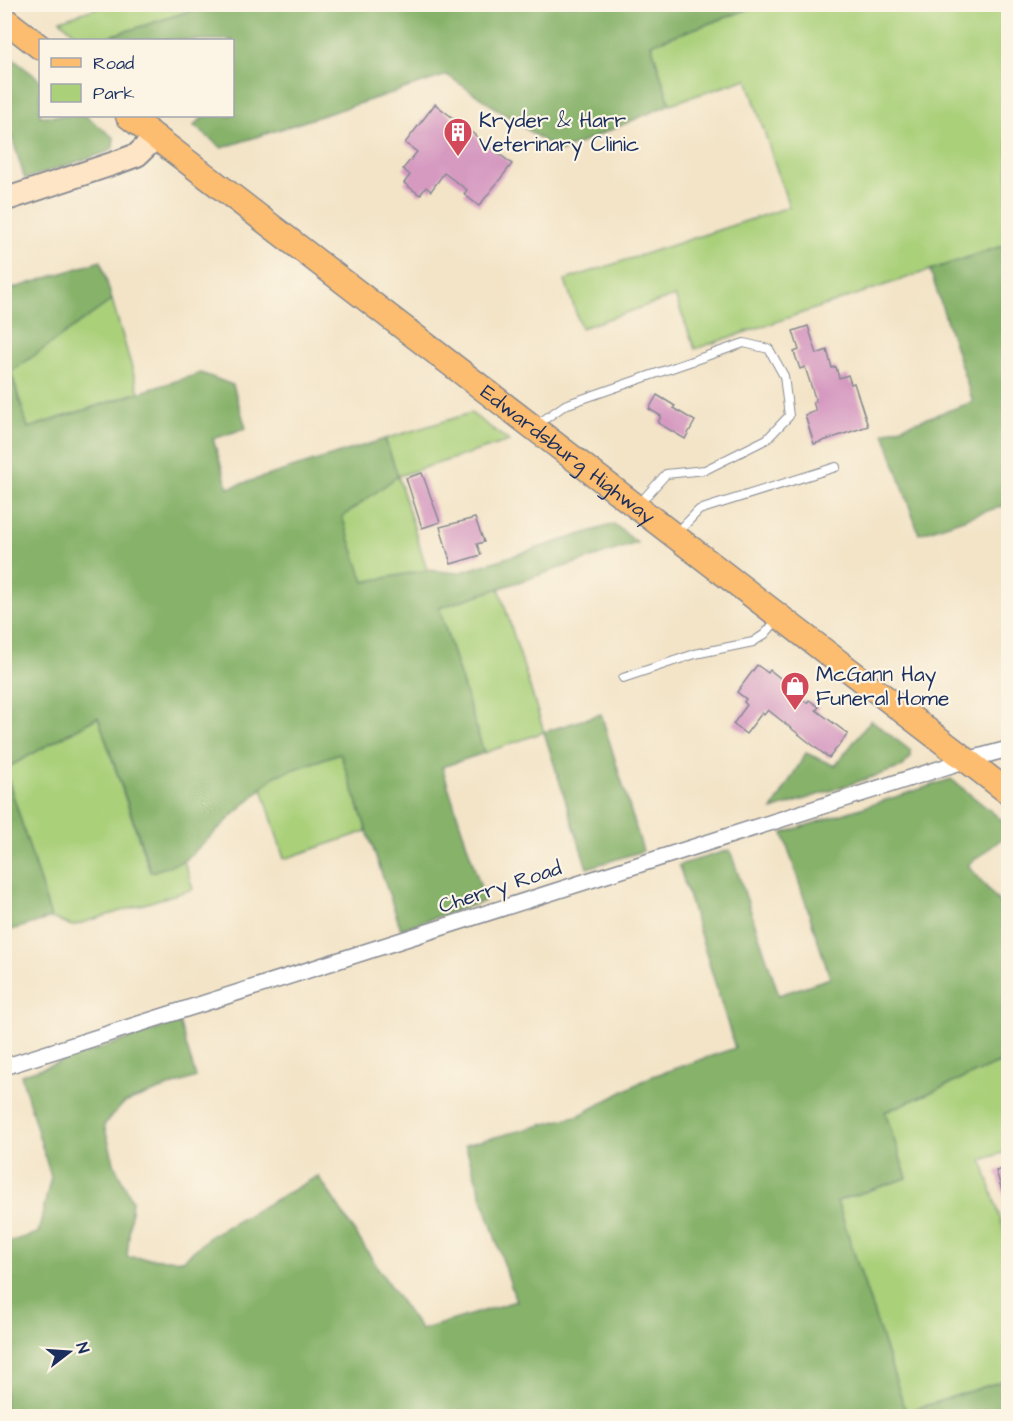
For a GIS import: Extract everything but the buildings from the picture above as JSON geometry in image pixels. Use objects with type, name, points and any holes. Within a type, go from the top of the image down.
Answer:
[{"type":"main road","points":[[4,19],[39,46]]},
{"type":"main road","name":"Edwardsburg Highway","points":[[129,117],[1008,792]]},
{"type":"street","points":[[4,200],[118,162],[137,154],[156,137]]},
{"type":"street","name":"Cherry Road","points":[[4,1067],[967,759],[1008,749]]},
{"type":"lane","points":[[534,427],[565,405],[744,343],[769,349],[784,376],[789,416],[767,440],[705,470],[666,474],[637,506]]},
{"type":"lane","points":[[675,536],[699,510],[836,467]]},
{"type":"lane","points":[[623,678],[695,654],[753,642],[765,634],[780,616]]},
{"type":"green space","points":[[106,4],[209,5],[101,39],[81,39],[60,20]]},
{"type":"green space","points":[[209,4],[761,5],[651,44],[670,104],[560,152],[447,75],[222,148],[194,126],[203,117],[234,117],[234,39],[101,39]]},
{"type":"green space","points":[[761,5],[1008,5],[1008,244],[695,349],[675,296],[581,328],[565,280],[789,207],[747,79],[670,104],[651,44]]},
{"type":"green space","points":[[4,52],[39,79],[39,117],[87,117],[114,138],[113,148],[25,179],[5,115]]},
{"type":"green space","points":[[1008,244],[1008,504],[919,534],[884,433],[973,402],[930,270]]},
{"type":"green space","points":[[101,261],[112,300],[11,372],[28,428],[201,373],[233,385],[246,428],[213,439],[228,488],[385,439],[398,476],[342,517],[364,582],[427,570],[458,573],[614,524],[637,543],[439,608],[484,753],[442,767],[485,901],[401,929],[340,753],[275,776],[184,861],[151,872],[98,717],[5,769],[5,291]]},
{"type":"green space","points":[[112,300],[139,392],[28,428],[11,372]]},
{"type":"green space","points":[[471,413],[509,441],[398,476],[385,439]]},
{"type":"green space","points":[[398,476],[427,570],[363,582],[342,516]]},
{"type":"green space","points":[[499,588],[544,732],[484,753],[439,608]]},
{"type":"green space","points":[[601,714],[643,851],[587,868],[544,732]]},
{"type":"green space","points":[[98,717],[150,872],[184,861],[193,889],[72,926],[51,918],[5,769]]},
{"type":"green space","points":[[871,720],[911,751],[911,757],[902,767],[772,810],[806,753],[835,766]]},
{"type":"green space","points":[[340,753],[367,831],[284,859],[262,788],[275,776]]},
{"type":"green space","points":[[5,769],[51,918],[5,932]]},
{"type":"green space","points":[[951,779],[1008,825],[1008,834],[968,865],[1008,913],[1008,1059],[885,1112],[907,1178],[837,1201],[906,1412],[1008,1379],[1008,1416],[5,1416],[5,1243],[38,1233],[51,1177],[21,1075],[179,1022],[196,1077],[124,1103],[104,1125],[115,1166],[132,1200],[127,1257],[183,1260],[212,1235],[318,1176],[421,1330],[516,1301],[465,1145],[580,1115],[650,1077],[735,1048],[679,865],[730,850],[779,995],[830,978],[783,833]]},
{"type":"green space","points":[[1008,1059],[1008,1151],[982,1160],[1008,1243],[1008,1379],[906,1412],[837,1201],[907,1178],[885,1112]]},
{"type":"place","name":"Kryder & Harr Veterinary Clinic","points":[[458,158]]},
{"type":"place","name":"McGann Hay Funeral Home","points":[[795,712]]}]
